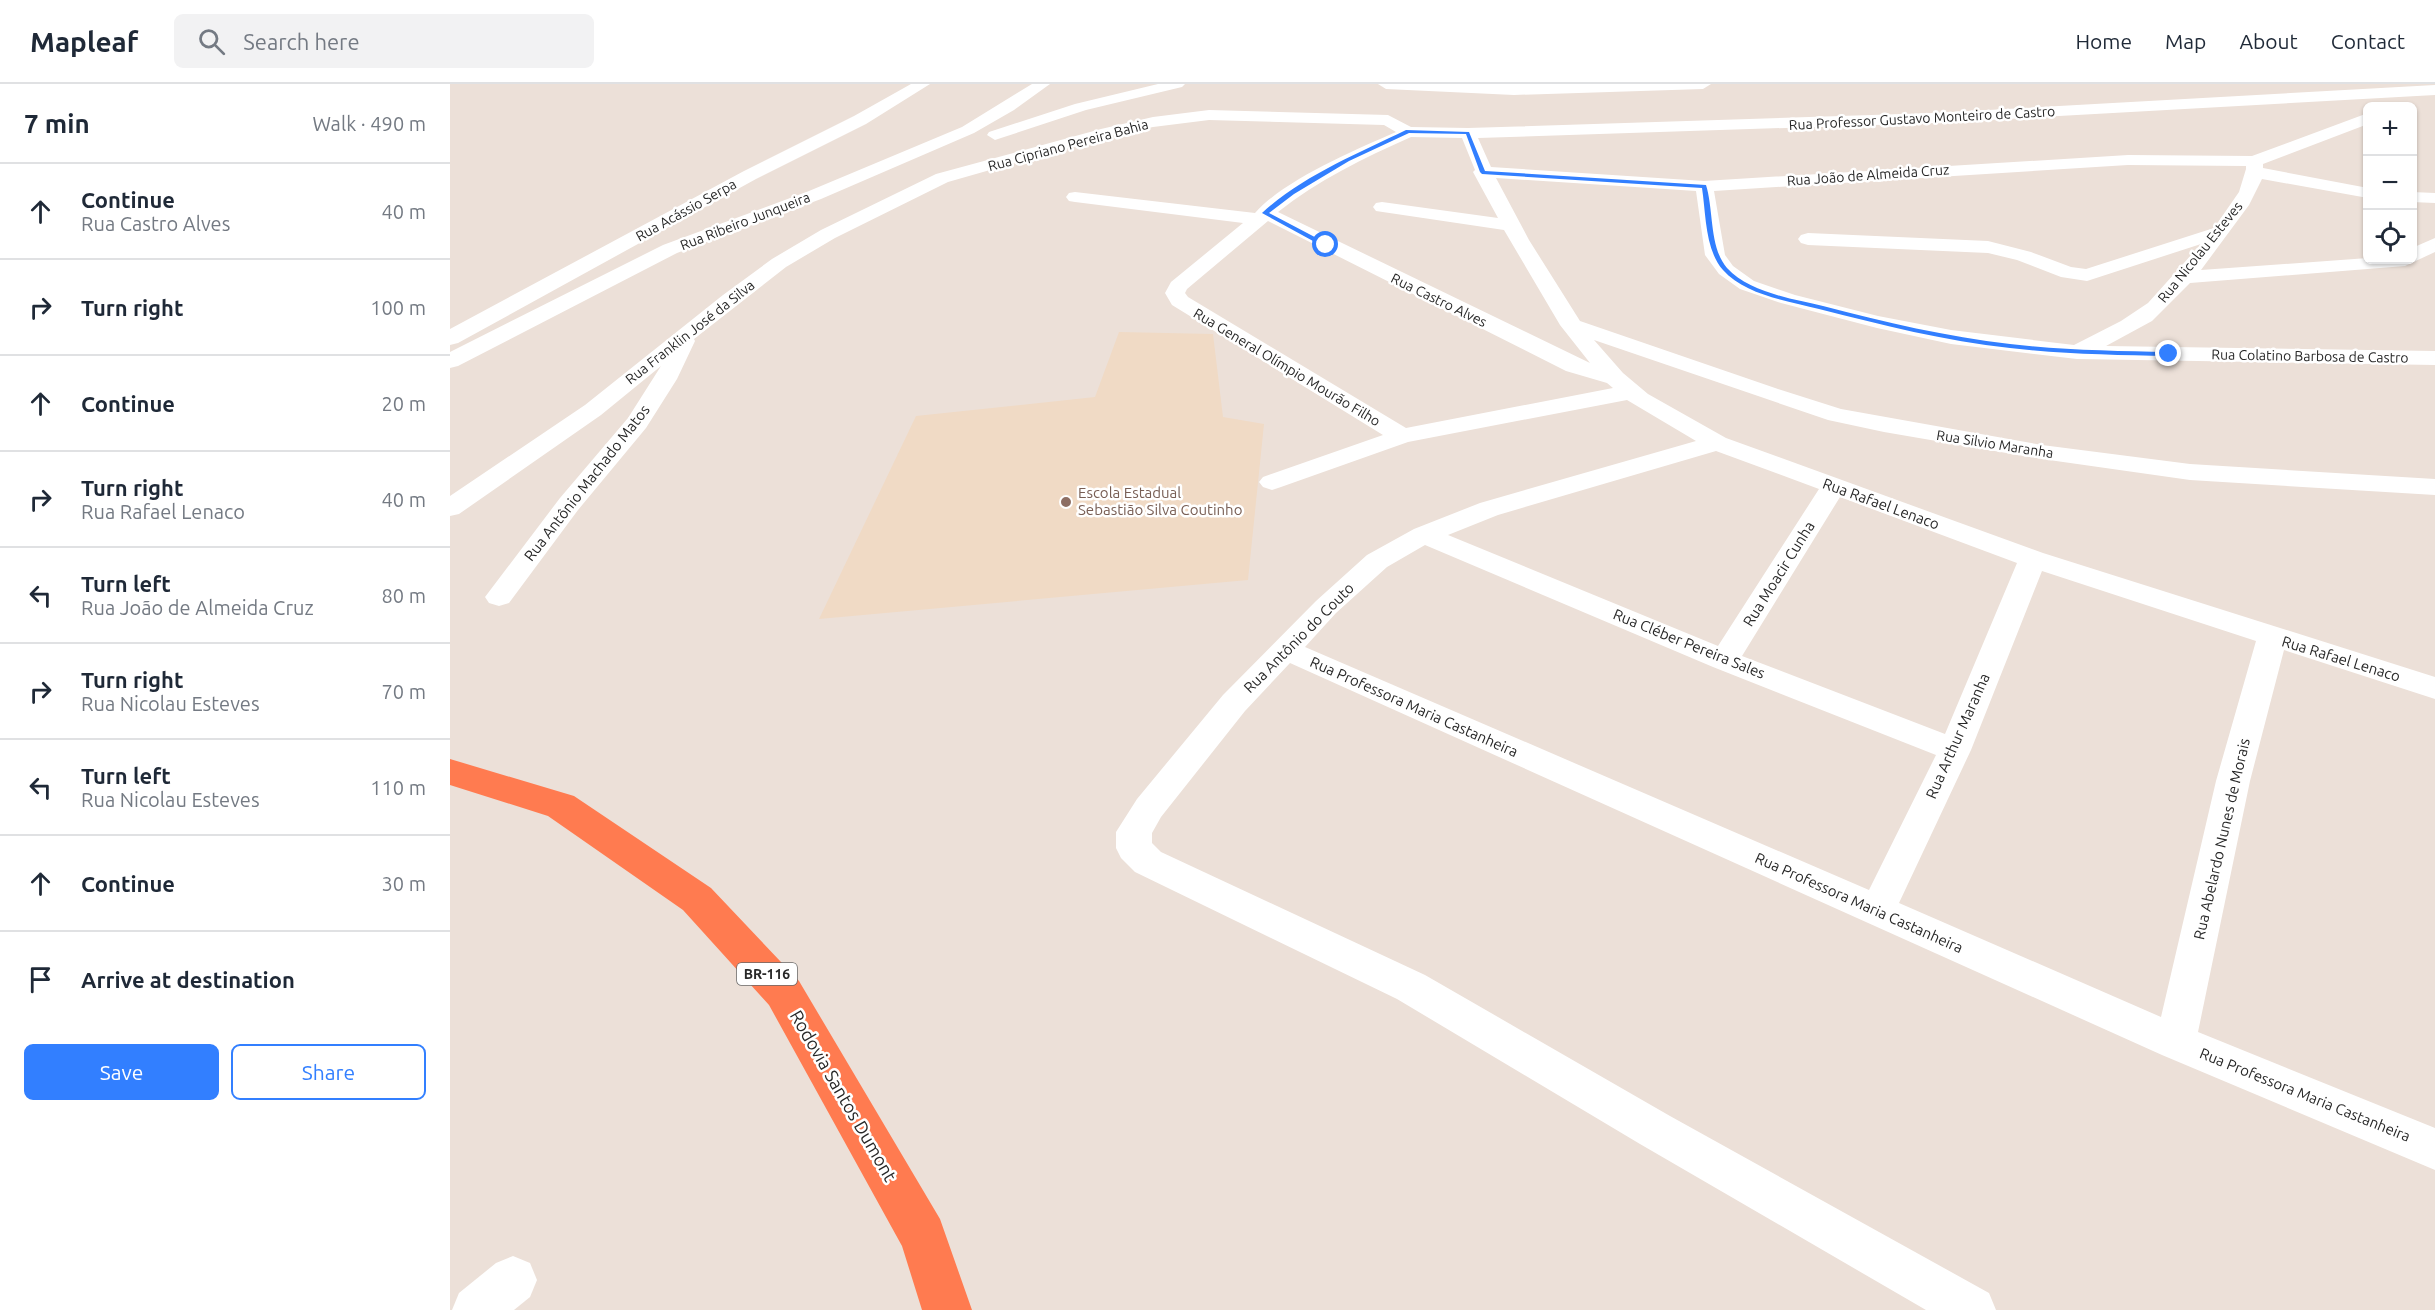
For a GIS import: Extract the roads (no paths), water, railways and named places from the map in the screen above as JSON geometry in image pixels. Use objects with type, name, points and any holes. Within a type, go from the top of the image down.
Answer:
[{"type":"highway","name":"Rodovia Santos Dumont","points":[[450,772],[561,806],[698,899],[784,993],[923,1236],[947,1310]]},
{"type":"street","name":"Rua Acássio Serpa","points":[[450,338],[598,252],[906,84]]},
{"type":"street","name":"Rua Acássio Serpa","points":[[743,173],[860,120],[922,84]]},
{"type":"street","name":"Rua Ribeiro Junqueira","points":[[450,361],[669,249],[815,195],[968,130],[1042,84]]},
{"type":"street","points":[[942,178],[1056,84]]},
{"type":"street","points":[[986,142],[1081,107],[1177,84]]},
{"type":"street","points":[[1386,84],[1514,90],[1703,84]]},
{"type":"street","points":[[1388,120],[1394,103],[1407,84]]},
{"type":"street","points":[[2124,108],[2178,90]]},
{"type":"street","points":[[2408,102],[2432,92]]},
{"type":"street","name":"Rua Professor Gustavo Monteiro de Castro","points":[[1408,132],[1468,133],[1852,121],[2432,92]]},
{"type":"street","name":"Rua Cipriano Pereira Bahia","points":[[942,178],[1069,142],[1153,122],[1209,115],[1388,120],[1408,132]]},
{"type":"street","points":[[2254,167],[2363,120]]},
{"type":"street","name":"Rua General Olímpio Mourão Filho","points":[[1402,436],[1179,301],[1175,293],[1178,286],[1292,192],[1347,160],[1408,132]]},
{"type":"street","name":"Rua Rafael Lenaco","points":[[1468,133],[1482,172],[1510,225],[1570,325],[1623,385],[1676,421],[1717,443],[2033,559],[2435,688]]},
{"type":"street","name":"Rua João de Almeida Cruz","points":[[1482,172],[1704,186],[2117,160],[2254,167]]},
{"type":"street","points":[[2254,167],[2363,192]]},
{"type":"street","name":"Rua Nicolau Esteves","points":[[2077,352],[2145,316],[2164,300],[2220,232],[2248,192],[2254,167]]},
{"type":"street","name":"Rua Franklin José da Silva","points":[[450,508],[593,410],[778,263],[828,234],[942,178]]},
{"type":"street","points":[[1704,186],[1715,255],[1726,270],[1747,285],[1799,302],[1951,337],[2077,352]]},
{"type":"street","points":[[1150,205],[1166,188]]},
{"type":"street","name":"Rua Castro Alves","points":[[1075,197],[1261,216],[1574,366],[1623,385]]},
{"type":"street","points":[[2417,197],[2435,198]]},
{"type":"street","points":[[1382,207],[1510,225]]},
{"type":"street","points":[[1808,239],[1988,247],[2024,255],[2067,273],[2087,275],[2220,232]]},
{"type":"street","points":[[2417,253],[2435,244]]},
{"type":"street","name":"Rua Acássio Serpa","points":[[450,322],[598,252]]},
{"type":"street","points":[[2183,277],[2368,264]]},
{"type":"street","name":"Rua Silvio Maranha","points":[[1570,325],[1770,394],[1836,415],[1884,425],[2042,452],[2190,472],[2435,487]]},
{"type":"street","name":"Rua Antônio Machado Matos","points":[[499,597],[568,504],[637,423],[666,379],[687,334]]},
{"type":"street","name":"Rua Colatino Barbosa de Castro","points":[[2077,352],[2435,358]]},
{"type":"street","points":[[1272,482],[1402,436],[1623,385]]},
{"type":"street","name":"Rua Antônio do Couto","points":[[1717,443],[1489,509],[1424,535],[1377,561],[1326,607],[1234,703],[1149,808],[1134,832],[1134,848],[1148,862],[1411,987],[1655,1130],[1972,1310]]},
{"type":"street","name":"Rua Moacir Cunha","points":[[1724,660],[1833,487]]},
{"type":"street","name":"Rua Cléber Pereira Sales","points":[[1424,535],[1724,660],[1955,750]]},
{"type":"street","name":"Rua Arthur Maranha","points":[[1877,911],[1955,750],[2033,559]]},
{"type":"street","name":"Rua Abelardo Nunes de Morais","points":[[2176,1042],[2233,781],[2272,637]]},
{"type":"street","name":"Rua Professora Maria Castanheira","points":[[1286,650],[2176,1042],[2435,1149]]},
{"type":"street","points":[[477,1310],[513,1280]]},
{"type":"place","name":"Escola Estadual Sebastião Silva Coutinho","points":[[1066,502]]}]
